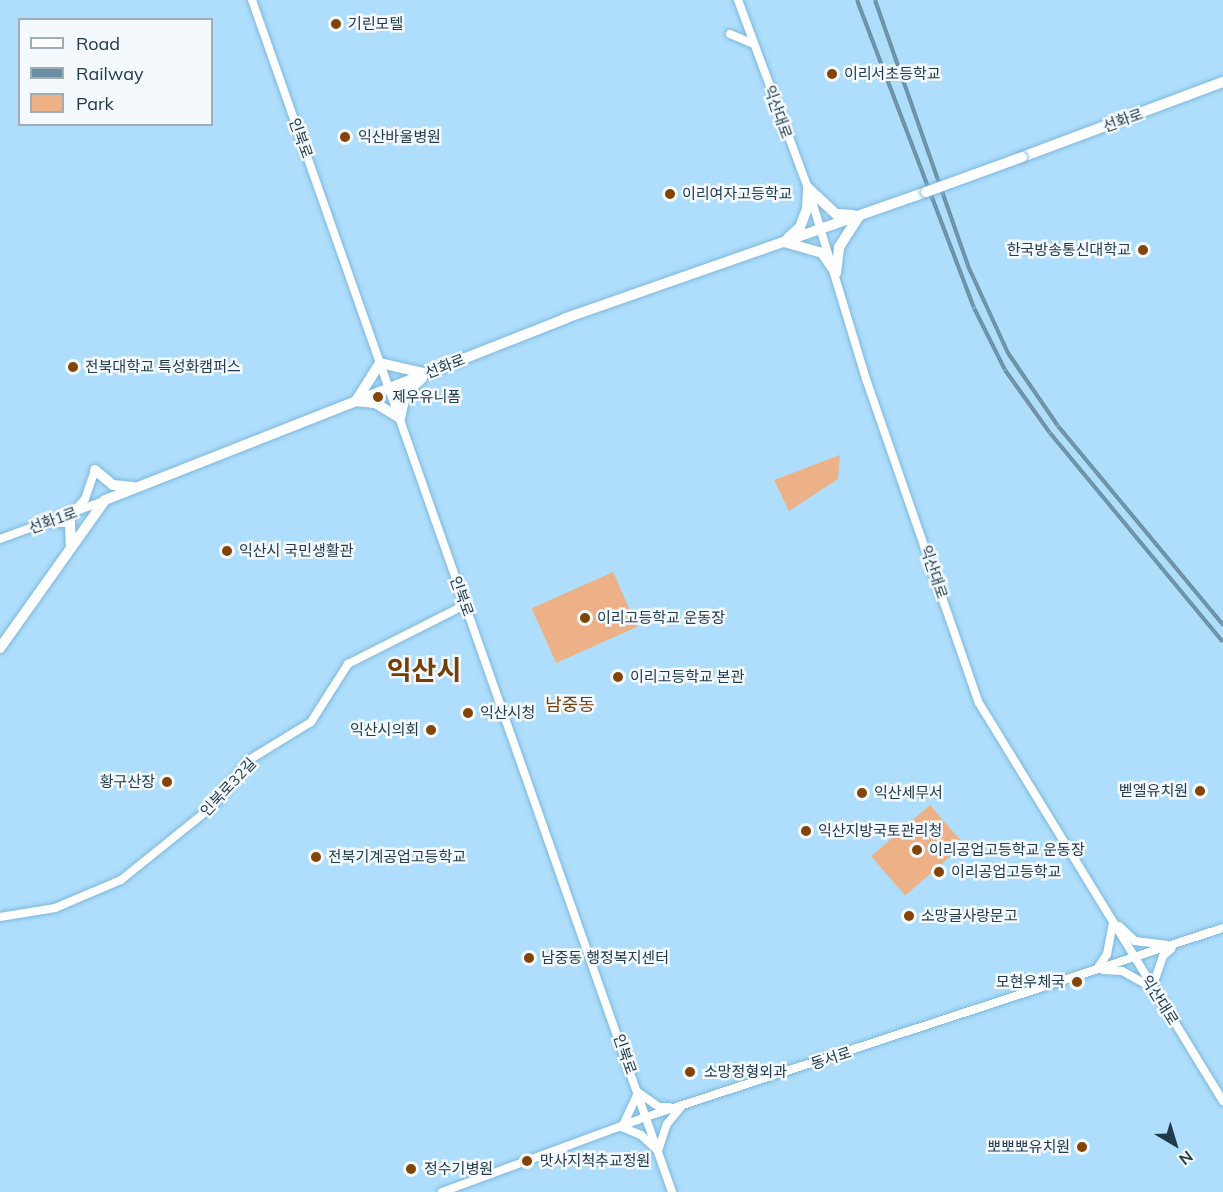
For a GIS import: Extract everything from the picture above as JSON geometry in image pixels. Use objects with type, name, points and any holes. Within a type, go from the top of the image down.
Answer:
[{"type":"main road","name":"선화로","points":[[105,501],[426,373],[820,228],[927,192],[1223,82]]},
{"type":"main road","points":[[808,188],[836,214],[859,215],[839,247],[836,273]]},
{"type":"main road","points":[[784,242],[800,227],[807,209],[808,188]]},
{"type":"main road","points":[[784,242],[822,253],[836,273]]},
{"type":"main road","points":[[356,401],[367,390],[380,363],[426,373]]},
{"type":"main road","points":[[356,401],[384,406],[400,418],[406,393],[426,373]]},
{"type":"main road","points":[[95,470],[113,485],[140,486]]},
{"type":"main road","points":[[0,648],[105,501]]},
{"type":"main road","points":[[48,522],[70,522],[71,548]]},
{"type":"street","name":"인북로","points":[[252,0],[672,1192]]},
{"type":"street","name":"익산대로","points":[[738,0],[808,188],[836,273],[866,379],[979,703],[1223,1101]]},
{"type":"street","points":[[730,34],[754,44]]},
{"type":"street","points":[[73,513],[85,499],[95,470]]},
{"type":"street","name":"선화1로","points":[[0,539],[105,501]]},
{"type":"street","name":"인북로32길","points":[[0,917],[55,908],[121,880],[214,805],[249,760],[311,722],[348,664],[465,605]]},
{"type":"street","points":[[1113,922],[1135,941],[1175,945]]},
{"type":"street","points":[[1096,969],[1107,954],[1113,922]]},
{"type":"street","name":"동서로","points":[[441,1192],[646,1117],[1223,928]]},
{"type":"street","points":[[1096,969],[1122,970],[1152,988],[1163,956],[1175,945]]},
{"type":"street","points":[[639,1093],[659,1107],[681,1107],[663,1132],[658,1151],[641,1135],[622,1127],[639,1093]]},
{"type":"green space","points":[[840,455],[838,479],[789,511],[774,480]]},
{"type":"green space","name":"이리고등학교 운동장","points":[[613,572],[637,627],[556,663],[532,608]]},
{"type":"green space","name":"이리공업고등학교 운동장","points":[[930,805],[964,844],[905,895],[871,856]]},
{"type":"railway","points":[[857,0],[974,308],[1005,370],[1050,433],[1223,642]]},
{"type":"railway","points":[[875,0],[968,266],[1008,353],[1058,426],[1223,625]]},
{"type":"place","name":"기린모텔","points":[[336,24]]},
{"type":"place","name":"이리서초등학교","points":[[832,74]]},
{"type":"place","name":"익산바울병원","points":[[345,137]]},
{"type":"place","name":"이리여자고등학교","points":[[670,194]]},
{"type":"place","name":"한국방송통신대학교","points":[[1143,250]]},
{"type":"place","name":"전북대학교 특성화캠퍼스","points":[[73,367]]},
{"type":"place","name":"제우유니폼","points":[[378,397]]},
{"type":"place","name":"익산시 국민생활관","points":[[227,551]]},
{"type":"place","name":"이리고등학교 운동장","points":[[585,618]]},
{"type":"place","name":"이리고등학교 본관","points":[[618,677]]},
{"type":"place","name":"익산시청","points":[[468,713]]},
{"type":"place","name":"익산시의회","points":[[431,730]]},
{"type":"place","name":"황구산장","points":[[167,782]]},
{"type":"place","name":"벧엘유치원","points":[[1200,791]]},
{"type":"place","name":"익산세무서","points":[[862,793]]},
{"type":"place","name":"익산지방국토관리청","points":[[806,831]]},
{"type":"place","name":"이리공업고등학교 운동장","points":[[917,850]]},
{"type":"place","name":"전북기계공업고등학교","points":[[316,857]]},
{"type":"place","name":"이리공업고등학교","points":[[939,872]]},
{"type":"place","name":"소망글사랑문고","points":[[909,916]]},
{"type":"place","name":"남중동 행정복지센터","points":[[529,958]]},
{"type":"place","name":"모현우체국","points":[[1077,982]]},
{"type":"place","name":"소망정형외과","points":[[690,1072]]},
{"type":"place","name":"뽀뽀뽀유치원","points":[[1082,1147]]},
{"type":"place","name":"맛사지척추교정원","points":[[527,1161]]},
{"type":"place","name":"정수기병원","points":[[411,1169]]},
{"type":"district","name":"익산시","points":[[424,671]]},
{"type":"district","name":"남중동","points":[[570,705]]}]
